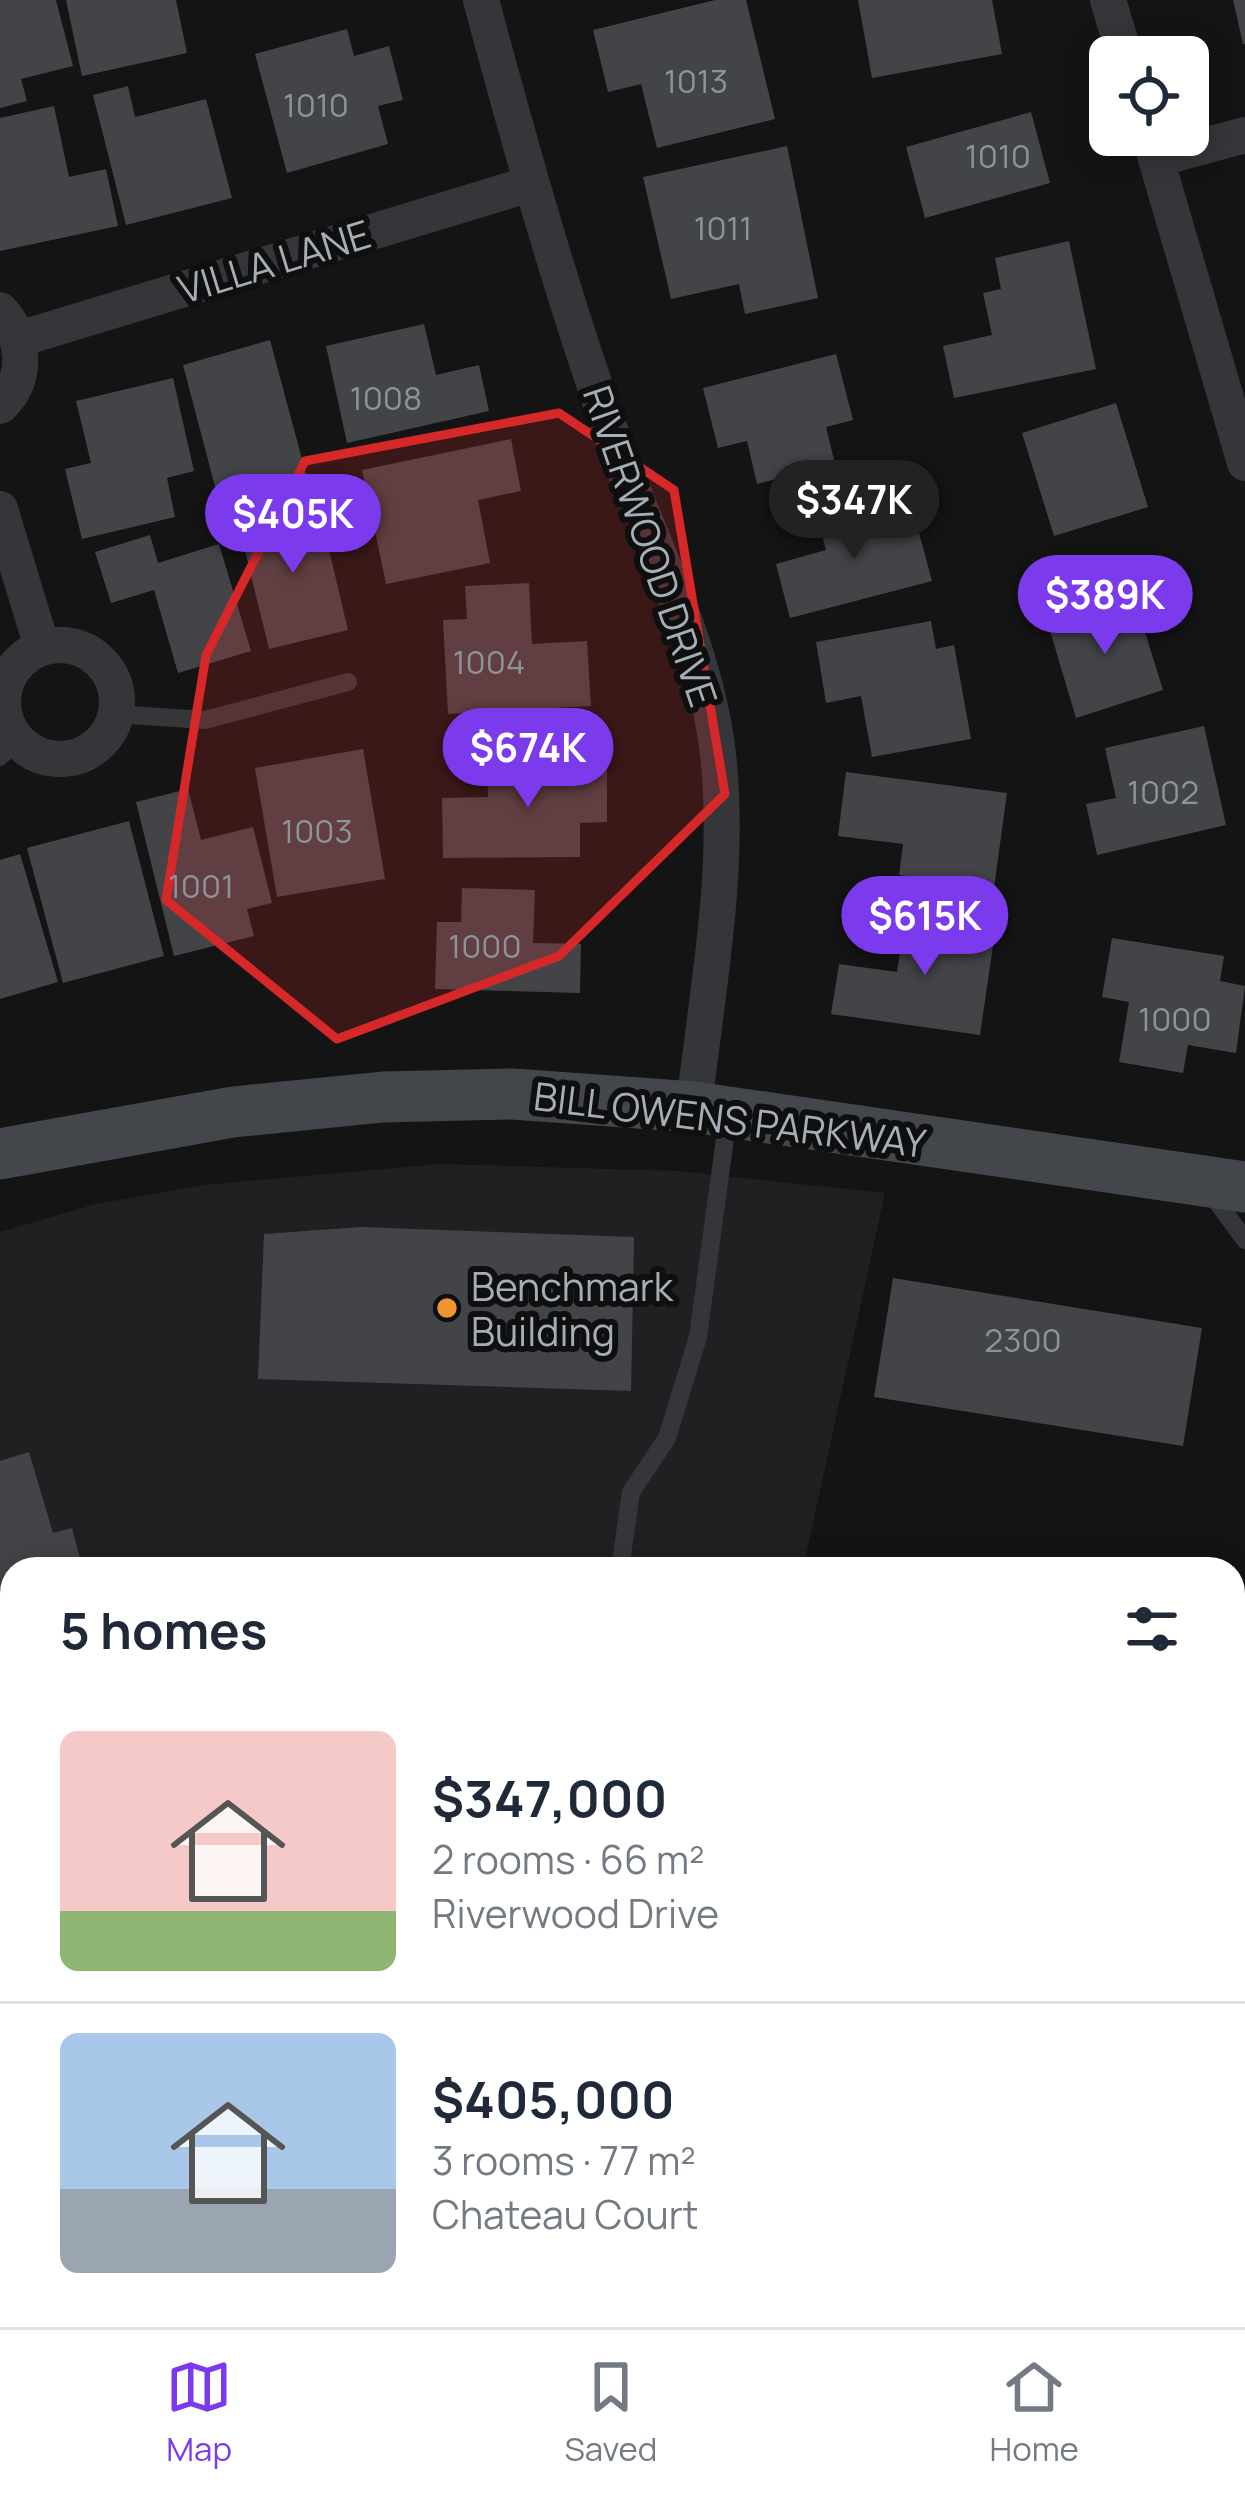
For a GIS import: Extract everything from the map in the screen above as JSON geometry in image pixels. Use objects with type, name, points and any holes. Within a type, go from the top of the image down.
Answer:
[{"type":"main road","name":"BILL OWENS PARKWAY","points":[[0,1154],[233,1112],[382,1096],[537,1094],[711,1109],[1223,1184]]},
{"type":"street","name":"RIVERWOOD DRIVE","points":[[481,0],[530,184],[615,442],[697,663],[718,751],[722,819],[711,1109]]},
{"type":"street","points":[[1108,0],[1119,36]]},
{"type":"street","points":[[1209,140],[1245,135]]},
{"type":"street","points":[[1155,156],[1245,464]]},
{"type":"street","name":"VILLA LANE","points":[[9,324],[530,184]]},
{"type":"street","points":[[0,406],[18,380],[9,324]]},
{"type":"street","points":[[0,509],[42,647]]},
{"type":"street","points":[[42,647],[79,648],[96,657],[115,689],[115,714],[100,741],[86,753],[49,758],[9,748],[5,687],[25,656],[42,647]]},
{"type":"lane","points":[[115,714],[205,720],[348,682]]},
{"type":"lane","points":[[622,1557],[631,1492],[667,1438],[698,1337],[711,1109]]},
{"type":"lane","points":[[1223,1184],[1245,1240]]},
{"type":"highlighted area","points":[[559,413],[674,490],[725,794],[559,956],[337,1039],[166,900],[206,655],[305,461]]},
{"type":"shaded area","points":[[440,1164],[678,1171],[885,1193],[806,1557],[0,1557],[0,1232],[96,1204],[204,1185]]},
{"type":"building","points":[[0,0],[56,0],[73,66],[21,79],[27,101],[0,108]]},
{"type":"building","points":[[66,0],[176,0],[187,53],[82,76]]},
{"type":"building","points":[[715,0],[746,0],[775,119],[657,148],[641,84],[608,92],[593,30]]},
{"type":"building","points":[[858,0],[992,0],[1002,54],[872,78]]},
{"type":"building","points":[[1233,0],[1245,0],[1245,44],[1243,44]]},
{"type":"building","points":[[347,29],[354,56],[389,46],[403,100],[378,106],[388,144],[287,173],[255,54]]},
{"type":"building","points":[[128,86],[135,117],[206,99],[232,198],[126,225],[93,95]]},
{"type":"building","points":[[54,106],[69,177],[106,169],[118,226],[0,251],[0,118]]},
{"type":"building","points":[[1031,112],[1050,183],[925,218],[906,147]]},
{"type":"building","points":[[787,146],[818,298],[745,314],[739,284],[671,299],[643,177]]},
{"type":"building","points":[[1069,241],[1096,369],[954,398],[943,346],[992,335],[983,293],[1001,289],[995,258]]},
{"type":"building","points":[[424,324],[436,375],[479,365],[489,411],[347,443],[326,346]]},
{"type":"building","points":[[270,340],[306,474],[218,498],[183,365]]},
{"type":"building","points":[[836,354],[853,420],[826,427],[835,464],[757,484],[747,441],[718,448],[703,388]]},
{"type":"building","points":[[173,378],[194,471],[167,478],[175,517],[82,539],[65,469],[91,463],[76,401]]},
{"type":"building","points":[[1116,403],[1148,507],[1054,536],[1022,433]]},
{"type":"building","points":[[511,439],[521,491],[478,500],[490,563],[386,584],[362,470]]},
{"type":"building","points":[[885,501],[895,536],[918,529],[932,581],[790,618],[776,564],[826,550],[818,519]]},
{"type":"building","points":[[318,503],[348,630],[269,649],[238,522]]},
{"type":"building","points":[[150,535],[158,563],[219,544],[251,651],[178,673],[154,590],[111,603],[95,552]]},
{"type":"building","points":[[529,583],[532,644],[587,641],[591,706],[448,714],[443,620],[467,619],[465,586]]},
{"type":"building","points":[[1134,597],[1163,690],[1076,718],[1048,624]]},
{"type":"building","points":[[931,621],[936,649],[954,645],[971,739],[872,757],[861,696],[826,703],[816,642]]},
{"type":"building","points":[[1204,726],[1226,825],[1097,855],[1086,804],[1116,798],[1105,748]]},
{"type":"building","points":[[363,749],[385,879],[277,897],[255,768]]},
{"type":"building","points":[[607,758],[607,822],[580,823],[580,857],[443,858],[442,798],[488,797],[487,760]]},
{"type":"building","points":[[846,772],[1007,793],[994,888],[899,875],[903,844],[838,836]]},
{"type":"building","points":[[188,789],[201,840],[253,827],[272,903],[247,909],[254,936],[174,956],[136,802]]},
{"type":"building","points":[[129,821],[164,956],[63,983],[27,848]]},
{"type":"building","points":[[20,854],[58,982],[0,999],[0,860]]},
{"type":"building","points":[[462,888],[535,890],[533,943],[581,944],[580,993],[435,989],[437,922],[461,922]]},
{"type":"building","points":[[906,912],[996,925],[980,1035],[831,1014],[839,964],[897,972]]},
{"type":"building","points":[[1112,938],[1224,956],[1220,981],[1245,986],[1236,1053],[1188,1045],[1183,1073],[1119,1062],[1129,1002],[1102,997]]},
{"type":"building","name":"Benchmark Building","points":[[361,1227],[634,1237],[631,1391],[258,1379],[264,1234]]},
{"type":"building","points":[[893,1278],[1202,1328],[1183,1446],[874,1397]]},
{"type":"building","points":[[29,1452],[53,1533],[72,1528],[80,1557],[0,1557],[0,1461]]},
{"type":"place","name":"Benchmark Building","points":[[447,1308]]}]
